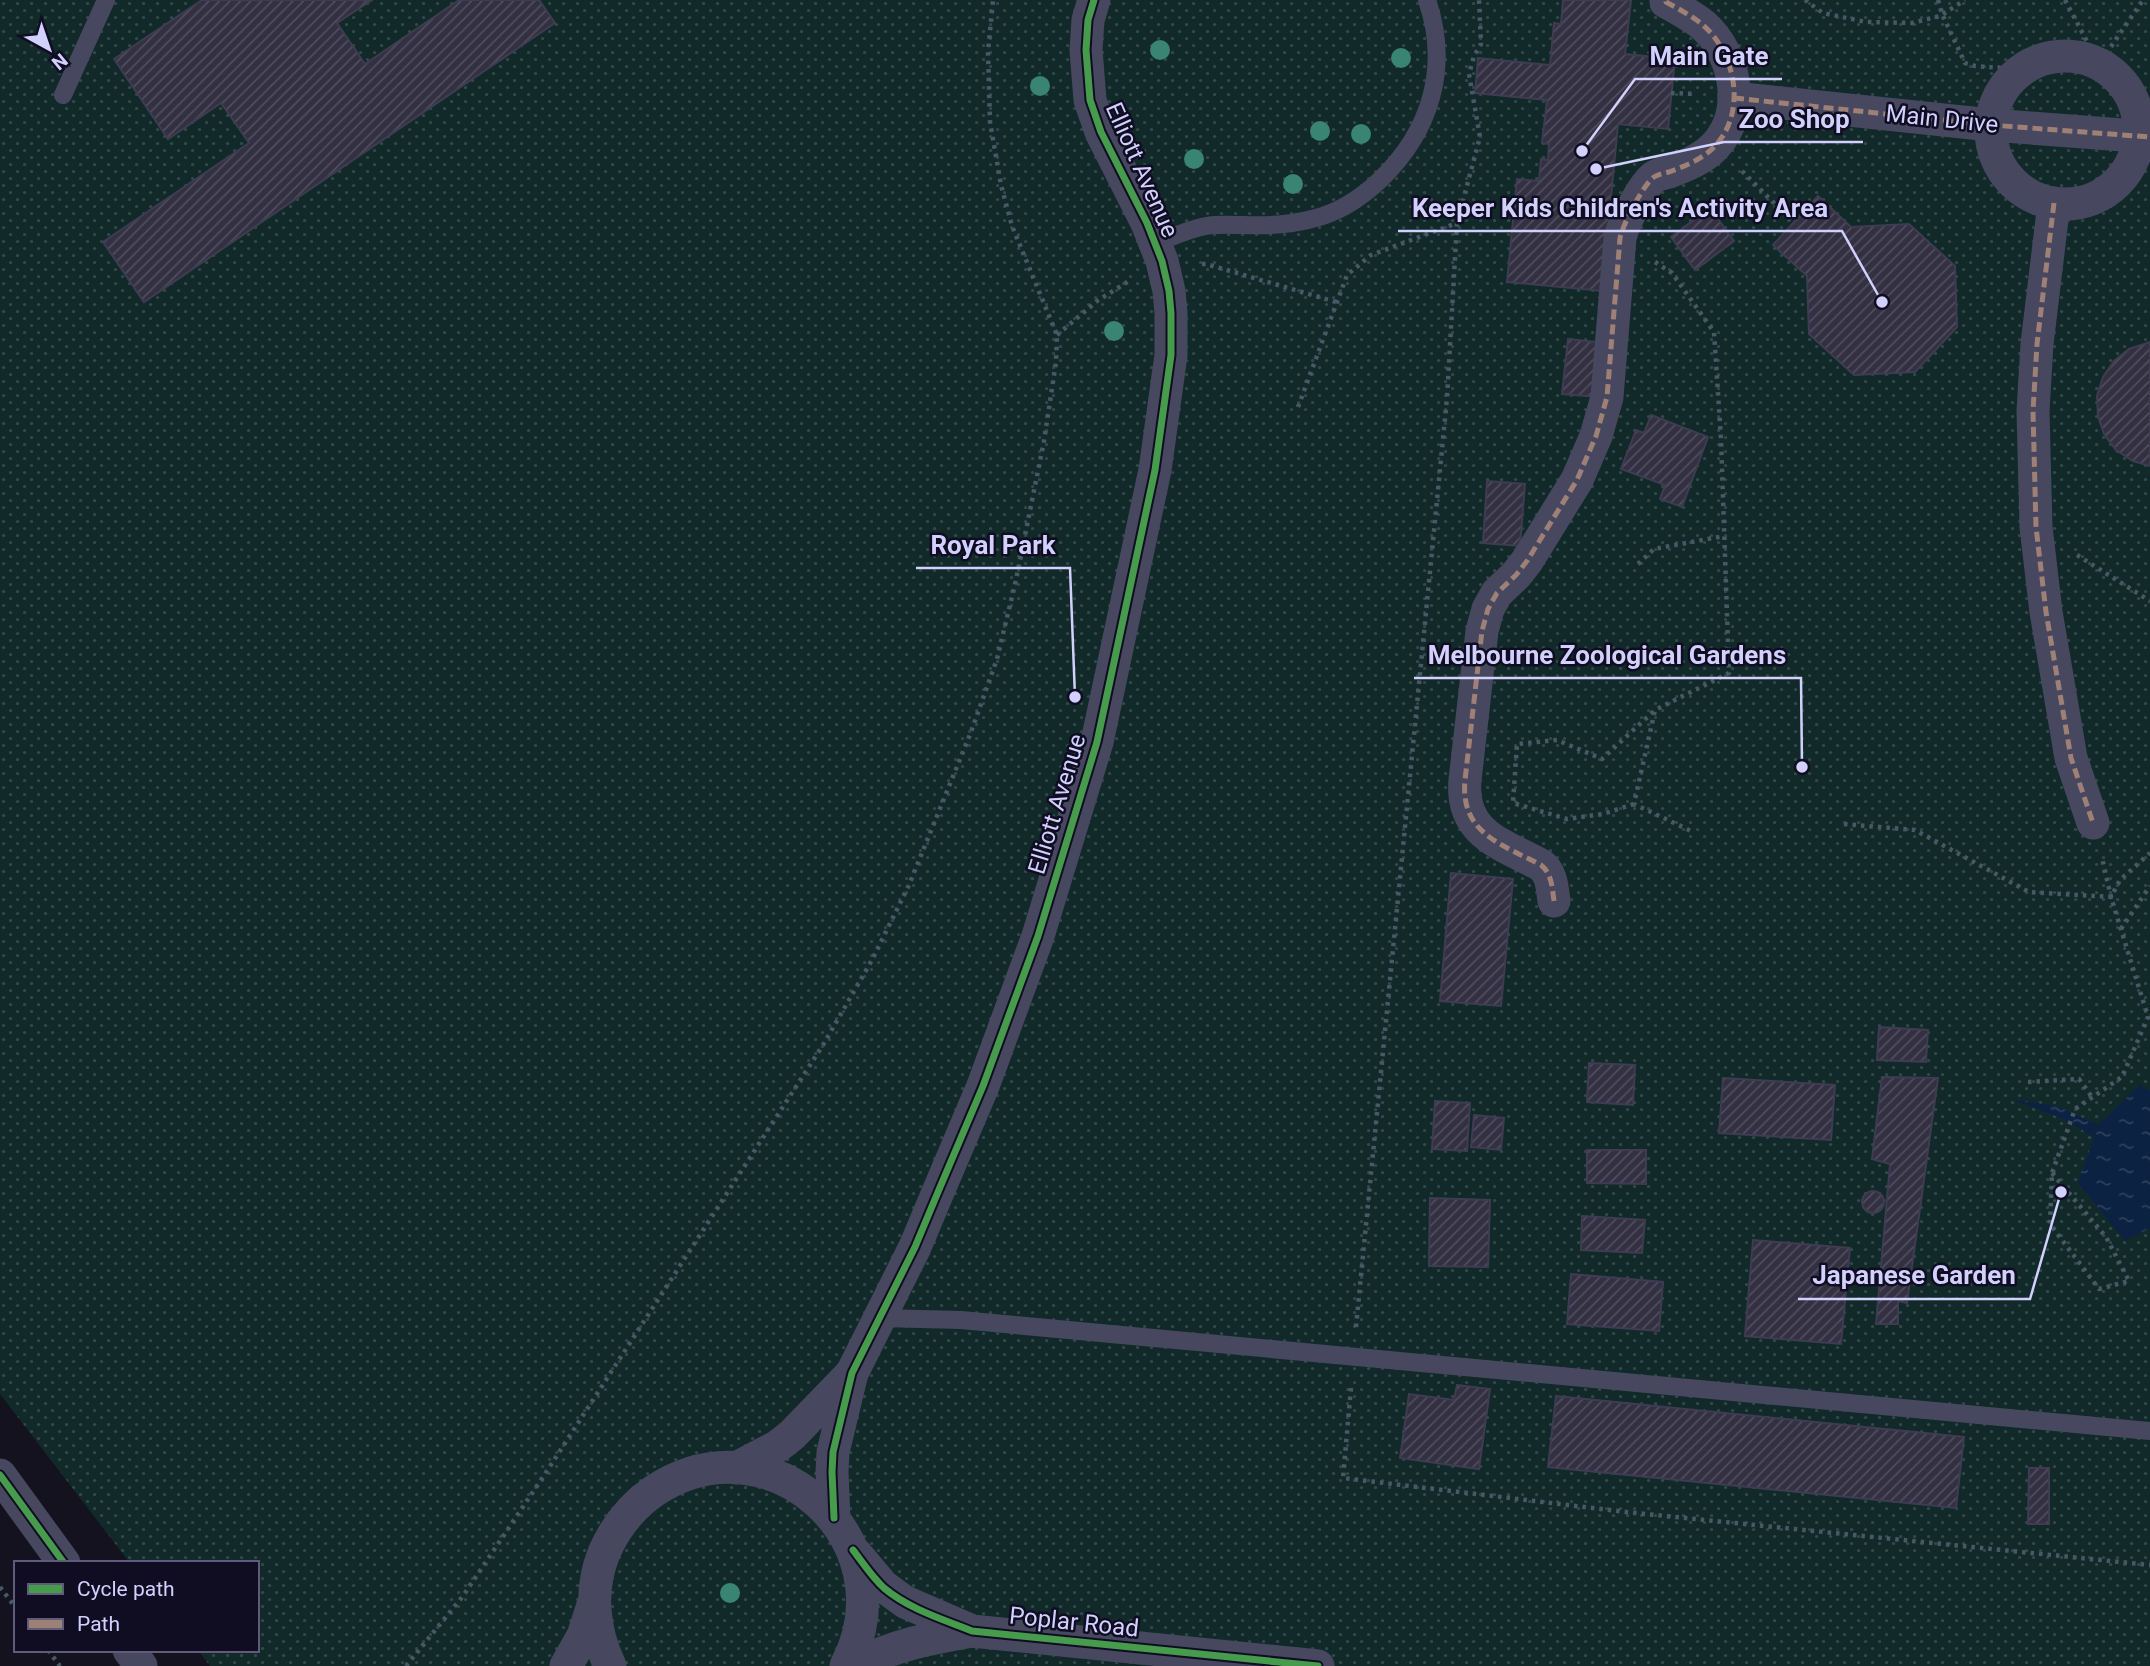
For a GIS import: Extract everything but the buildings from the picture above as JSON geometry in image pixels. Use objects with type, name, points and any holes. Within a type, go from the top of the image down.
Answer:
[{"type":"street","name":"Elliott Avenue","points":[[834,1517],[833,1452],[852,1373],[915,1247],[983,1086],[1038,936],[1097,742],[1155,470],[1171,355],[1170,302],[1156,243],[1101,132],[1090,100],[1086,50],[1088,20],[1094,0]]},
{"type":"street","points":[[1554,901],[1550,876],[1546,869],[1481,831],[1473,821],[1465,800],[1465,780],[1484,621],[1497,593],[1527,561],[1577,480],[1604,414],[1620,238],[1626,218],[1653,178],[1695,161],[1716,145],[1730,121],[1734,98],[1731,68],[1725,54],[1703,25],[1666,0]]},
{"type":"street","points":[[2077,57],[2099,64],[2116,77],[2130,94],[2145,137],[2137,147],[2129,167],[2107,191],[2076,203],[2054,203],[2028,195],[2007,177],[1995,152],[1991,125],[1999,98],[2014,78],[2033,64],[2054,58],[2077,57]]},
{"type":"street","name":"Main Drive","points":[[1734,98],[1991,125],[2145,137]]},
{"type":"street","points":[[2054,203],[2037,344],[2033,411],[2036,527],[2046,612],[2071,758],[2094,823]]},
{"type":"street","name":"Elliott Avenue","points":[[736,1468],[778,1446],[792,1435],[852,1373]]},
{"type":"street","points":[[610,1666],[598,1633],[595,1600],[598,1573],[606,1548],[619,1524],[638,1504],[659,1488],[683,1476],[710,1469],[736,1468],[764,1472],[790,1482],[814,1498],[834,1517],[853,1550],[861,1578],[863,1607],[858,1636],[846,1666]]},
{"type":"street","points":[[0,1475],[63,1561]]},
{"type":"street","name":"Poplar Road","points":[[853,1550],[873,1576],[898,1598],[972,1631]]},
{"type":"street","points":[[566,1666],[583,1636],[595,1600]]},
{"type":"street","name":"Poplar Road","points":[[855,1666],[885,1652],[926,1639],[972,1631],[1318,1666]]},
{"type":"lane","points":[[63,95],[106,0]]},
{"type":"lane","points":[[1156,243],[1208,226],[1283,225],[1314,219],[1346,206],[1372,187],[1402,157],[1421,127],[1430,103],[1436,72],[1436,48],[1433,19],[1427,0]]},
{"type":"lane","points":[[880,1318],[961,1320],[2150,1431]]},
{"type":"path","points":[[406,1666],[463,1596],[823,1045],[872,960],[909,885],[971,732],[997,659],[1044,441],[1056,362],[1057,335],[1012,226],[1001,185],[990,122],[988,52],[993,0]]},
{"type":"path","points":[[1479,0],[1481,44],[1474,56],[1469,84],[1476,106],[1480,137],[1457,223],[1447,398],[1343,1478],[1626,1512],[2150,1565]]},
{"type":"path","points":[[1805,0],[1823,13],[1866,22],[1912,23],[1942,14],[1965,0]]},
{"type":"path","points":[[1937,0],[1965,62],[1975,66],[2001,68],[2014,78]]},
{"type":"path","points":[[2065,0],[2099,64],[2143,0]]},
{"type":"path","points":[[1469,74],[1476,75]]},
{"type":"path","points":[[1716,145],[1791,220]]},
{"type":"path","points":[[1298,407],[1347,275],[1371,256],[1457,223]]},
{"type":"path","points":[[1620,238],[1672,273],[1714,332],[1721,439],[1729,673],[1655,710],[1602,759],[1558,740],[1517,744],[1513,803],[1567,819],[1603,814],[1634,803],[1691,831]]},
{"type":"path","points":[[1206,264],[1336,302]]},
{"type":"path","points":[[2036,527],[2107,576],[2150,601]]},
{"type":"path","points":[[1638,564],[1654,549],[1724,536]]},
{"type":"path","points":[[1634,803],[1655,710]]},
{"type":"path","points":[[1844,824],[1915,830],[2029,892],[2111,897]]},
{"type":"path","points":[[2052,1173],[2106,1237],[2129,1281],[2099,1289],[2050,1224],[2052,1173],[2075,1109],[2122,1077],[2149,1018],[2111,897],[2120,880],[2150,853]]},
{"type":"path","points":[[2121,929],[2150,886]]},
{"type":"path","points":[[2028,1082],[2079,1079],[2092,1097]]},
{"type":"path","points":[[0,1587],[14,1605]]},
{"type":"green space","points":[[0,0],[2150,0],[2150,1666],[210,1666],[200,1652],[259,1652],[259,1561],[128,1561],[0,1394]]},
{"type":"water","points":[[2140,1085],[2150,1091],[2150,1228],[2125,1241],[2078,1183],[2094,1137],[2061,1118],[2013,1100],[2058,1106],[2098,1125]]},
{"type":"marked path","points":[[1554,901],[1551,881],[1545,869],[1498,843],[1476,825],[1469,813],[1465,798],[1465,780],[1482,631],[1488,609],[1497,593],[1527,561],[1577,480],[1596,436],[1607,397],[1620,238],[1629,215],[1644,188],[1654,177],[1705,155],[1725,132],[1731,117],[1733,84],[1723,51],[1703,25],[1666,0]]},
{"type":"marked path","points":[[1734,98],[1991,125],[2150,137]]},
{"type":"marked path","points":[[2054,203],[2037,344],[2033,411],[2036,527],[2046,612],[2071,758],[2093,823]]},
{"type":"cycle path","points":[[834,1518],[833,1452],[852,1373],[915,1247],[983,1086],[1038,936],[1097,742],[1155,470],[1171,355],[1169,291],[1162,261],[1147,223],[1101,132],[1090,100],[1086,50],[1088,20],[1094,0]]},
{"type":"cycle path","points":[[0,1475],[63,1561]]},
{"type":"cycle path","points":[[853,1550],[884,1588],[904,1602],[972,1631],[1318,1666]]},
{"type":"place","name":"Main Gate","points":[[1582,151]]},
{"type":"place","name":"Zoo Shop","points":[[1596,169]]},
{"type":"place","name":"Keeper Kids Children's Activity Area","points":[[1882,302]]},
{"type":"place","name":"Royal Park","points":[[1075,697]]},
{"type":"place","name":"Melbourne Zoological Gardens","points":[[1802,767]]},
{"type":"place","name":"Japanese Garden","points":[[2061,1192]]}]
